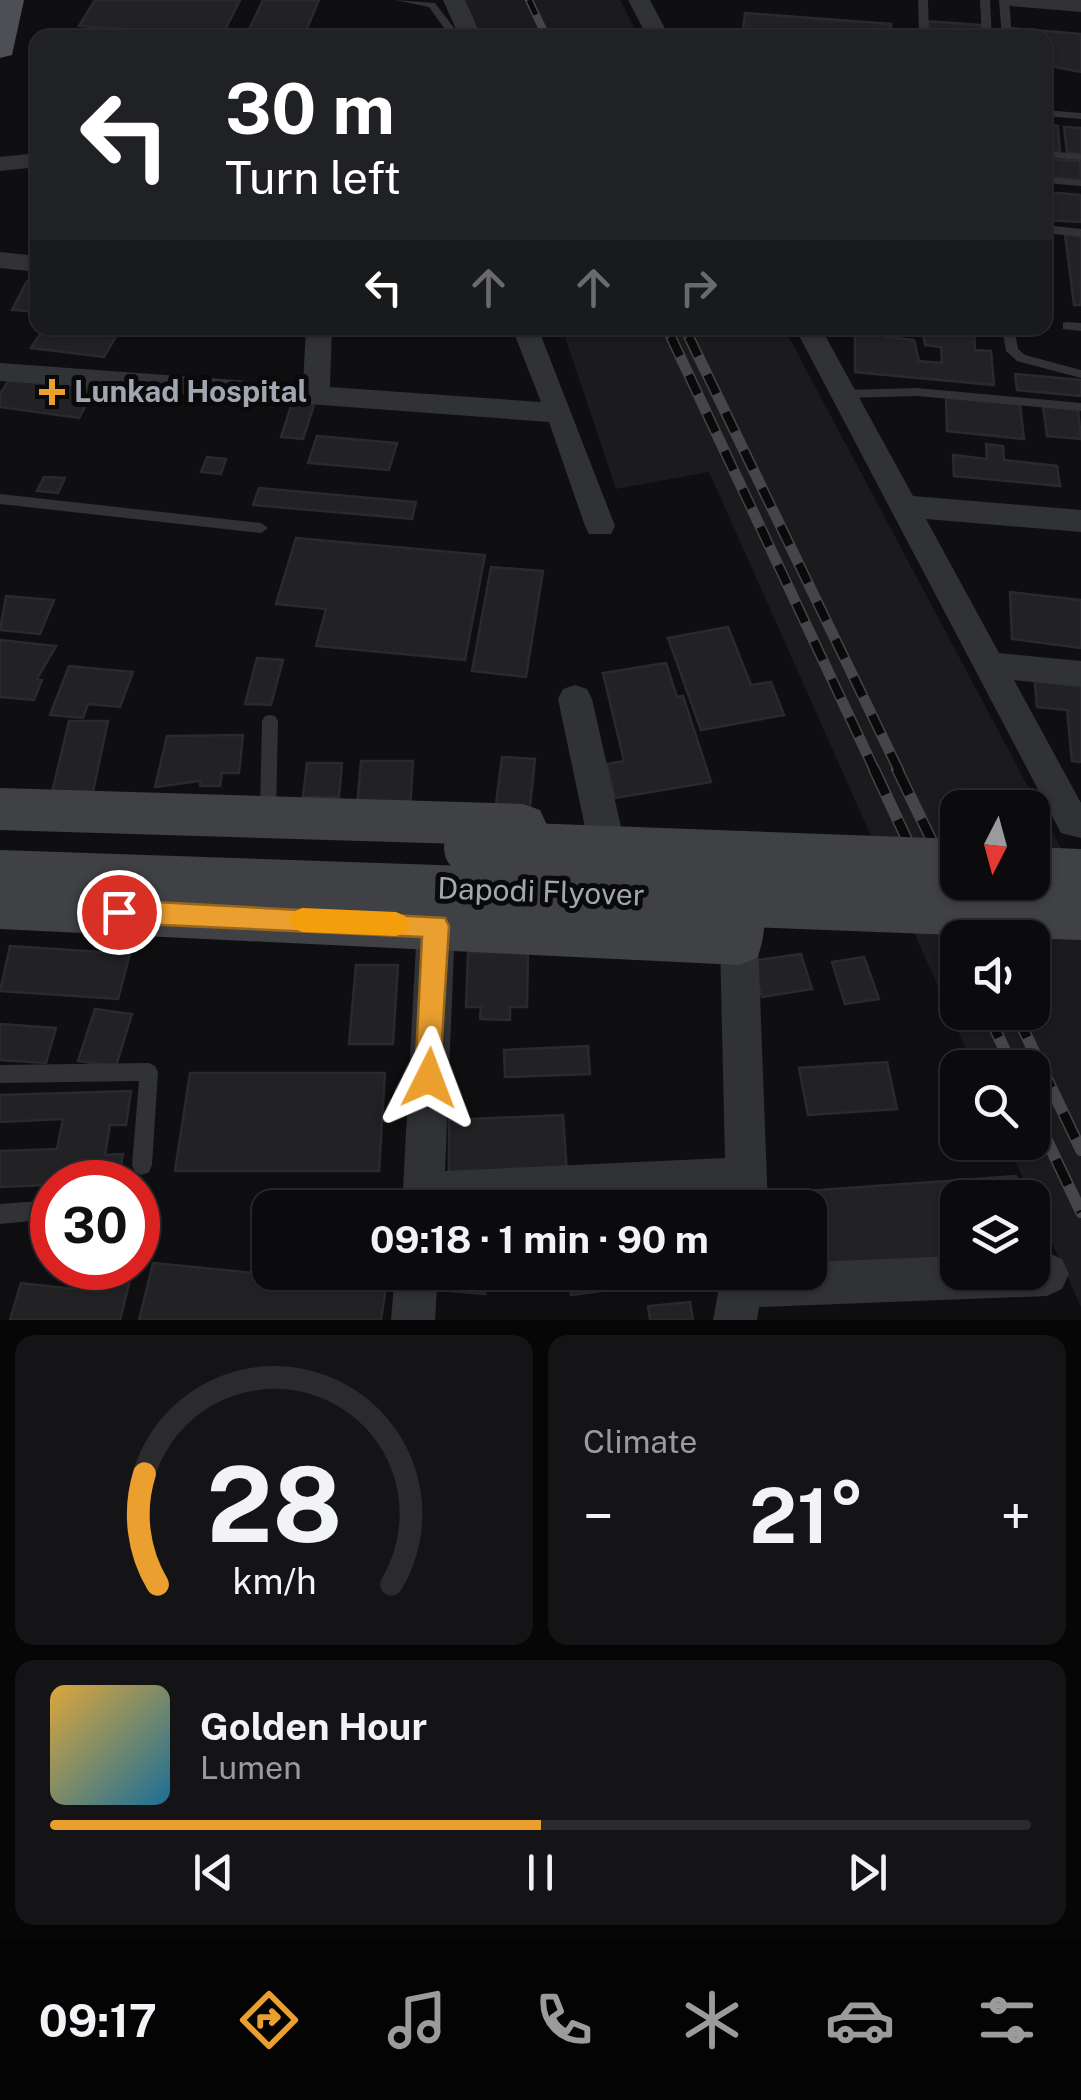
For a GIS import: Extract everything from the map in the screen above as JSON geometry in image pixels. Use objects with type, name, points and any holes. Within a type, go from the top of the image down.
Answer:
[{"type":"main road","points":[[0,48],[8,0]]},
{"type":"main road","points":[[0,808],[719,832],[732,842],[739,941],[458,888],[0,906]]},
{"type":"main road","name":"Dapodi Flyover","points":[[0,830],[458,888],[940,867]]},
{"type":"main road","points":[[1050,869],[1081,870]]},
{"type":"main road","name":"Dapodi Flyover","points":[[0,872],[1081,913]]},
{"type":"street","points":[[454,0],[461,30]]},
{"type":"street","points":[[639,0],[655,30]]},
{"type":"street","points":[[1007,0],[1081,6]]},
{"type":"street","points":[[0,164],[30,161]]},
{"type":"street","points":[[0,260],[30,263]]},
{"type":"street","points":[[316,395],[319,335]]},
{"type":"street","points":[[528,335],[600,526]]},
{"type":"street","points":[[812,335],[1073,822],[1081,823]]},
{"type":"street","points":[[0,372],[560,413]]},
{"type":"street","points":[[906,506],[1081,521]]},
{"type":"street","points":[[990,664],[1081,674]]},
{"type":"street","points":[[576,698],[603,828]]},
{"type":"street","points":[[425,1190],[458,888]]},
{"type":"street","points":[[739,941],[747,1190]]},
{"type":"street","points":[[740,1293],[940,1281]]},
{"type":"street","points":[[413,1320],[416,1290]]},
{"type":"lane","points":[[400,0],[432,4],[457,30]]},
{"type":"lane","points":[[923,0],[924,30]]},
{"type":"lane","points":[[985,0],[987,30]]},
{"type":"lane","points":[[1007,0],[1007,30]]},
{"type":"lane","points":[[1052,114],[1081,116]]},
{"type":"lane","points":[[1052,154],[1081,156]]},
{"type":"lane","points":[[1052,181],[1081,183]]},
{"type":"lane","points":[[1052,230],[1081,233]]},
{"type":"lane","points":[[1009,335],[1012,351],[1021,358],[1081,374]]},
{"type":"lane","points":[[845,394],[917,392],[1081,407]]},
{"type":"lane","points":[[0,499],[261,528]]},
{"type":"lane","points":[[268,814],[270,722]]},
{"type":"lane","points":[[0,1074],[148,1072],[142,1160]]},
{"type":"lane","points":[[0,1214],[30,1212]]},
{"type":"shaded area","points":[[454,0],[620,0],[635,30],[464,30]]},
{"type":"shaded area","points":[[564,335],[788,335],[1030,790],[940,790],[940,900],[1050,900],[1050,828],[1081,886],[1081,1307],[1050,1238],[1050,1180],[1024,1180],[1015,1160],[1050,1160],[1050,1050],[966,1050],[958,1030],[1050,1030],[1050,920],[940,920],[940,991],[709,472],[616,489]]},
{"type":"building","points":[[95,0],[240,0],[225,30],[79,26]]},
{"type":"building","points":[[263,0],[319,0],[306,30],[249,30]]},
{"type":"building","points":[[745,13],[891,24],[891,30],[743,30]]},
{"type":"building","points":[[925,21],[980,25],[980,30],[926,30]]},
{"type":"building","points":[[1052,32],[1081,34],[1081,72],[1052,66]]},
{"type":"building","points":[[1052,126],[1058,126],[1060,152],[1052,151]]},
{"type":"building","points":[[1064,127],[1081,128],[1081,154],[1067,153]]},
{"type":"building","points":[[1052,159],[1080,161],[1081,180],[1052,178]]},
{"type":"building","points":[[1052,193],[1081,195],[1081,222],[1052,220]]},
{"type":"building","points":[[1065,234],[1081,235],[1081,305],[1074,305]]},
{"type":"building","points":[[27,281],[30,281],[30,311],[12,310]]},
{"type":"building","points":[[39,335],[117,335],[104,357],[31,348]]},
{"type":"building","points":[[855,335],[914,340],[919,361],[942,363],[941,347],[925,345],[923,335],[974,335],[975,350],[991,351],[994,385],[855,372]]},
{"type":"building","points":[[13,373],[98,384],[79,418],[0,407],[0,394]]},
{"type":"building","points":[[1015,374],[1081,380],[1081,396],[1017,390]]},
{"type":"building","points":[[946,397],[1020,404],[1024,439],[947,431]]},
{"type":"building","points":[[293,400],[315,402],[303,439],[281,437]]},
{"type":"building","points":[[1043,406],[1078,409],[1081,439],[1047,436]]},
{"type":"building","points":[[317,436],[397,443],[389,470],[308,463]]},
{"type":"building","points":[[986,444],[1003,446],[1004,460],[1057,466],[1060,486],[954,476],[953,455],[987,459]]},
{"type":"building","points":[[207,457],[226,459],[221,474],[201,472]]},
{"type":"building","points":[[44,477],[65,478],[58,493],[37,491]]},
{"type":"building","points":[[259,488],[416,502],[412,519],[253,505]]},
{"type":"building","points":[[296,538],[485,555],[465,660],[316,646],[326,609],[276,604]]},
{"type":"building","points":[[491,567],[543,571],[526,677],[472,671]]},
{"type":"building","points":[[1010,592],[1081,600],[1081,648],[1012,639]]},
{"type":"building","points":[[6,596],[54,600],[40,634],[0,630]]},
{"type":"building","points":[[728,627],[751,685],[771,682],[784,715],[701,730],[668,638]]},
{"type":"building","points":[[0,640],[56,646],[37,679],[42,680],[34,700],[0,697]]},
{"type":"building","points":[[257,658],[283,660],[271,705],[245,704]]},
{"type":"building","points":[[666,663],[677,697],[683,696],[711,782],[615,798],[607,764],[624,761],[603,673]]},
{"type":"building","points":[[69,666],[133,672],[120,707],[88,704],[83,718],[50,715]]},
{"type":"building","points":[[1034,675],[1081,680],[1081,762],[1072,761],[1067,710],[1037,707]]},
{"type":"building","points":[[69,721],[108,721],[91,801],[50,801]]},
{"type":"building","points":[[243,735],[239,773],[222,773],[220,786],[200,786],[200,781],[155,787],[167,736]]},
{"type":"building","points":[[502,757],[535,759],[530,807],[496,804]]},
{"type":"building","points":[[361,761],[413,761],[410,808],[357,808]]},
{"type":"building","points":[[307,763],[342,763],[339,797],[303,797]]},
{"type":"building","points":[[10,946],[130,954],[118,999],[0,991]]},
{"type":"building","points":[[468,952],[528,953],[527,1007],[510,1007],[510,1020],[480,1019],[481,1007],[466,1007]]},
{"type":"building","points":[[801,954],[812,989],[762,997],[752,961]]},
{"type":"building","points":[[864,957],[879,999],[845,1004],[832,962]]},
{"type":"building","points":[[356,965],[398,965],[393,1044],[349,1044]]},
{"type":"building","points":[[95,1009],[132,1014],[116,1066],[78,1061]]},
{"type":"building","points":[[0,1024],[56,1028],[46,1063],[0,1060]]},
{"type":"building","points":[[588,1046],[590,1074],[505,1077],[504,1050]]},
{"type":"building","points":[[887,1062],[897,1109],[808,1115],[799,1068]]},
{"type":"building","points":[[190,1073],[385,1073],[379,1171],[175,1171]]},
{"type":"building","points":[[131,1091],[126,1125],[110,1125],[105,1155],[123,1154],[122,1160],[30,1160],[30,1186],[0,1187],[0,1151],[57,1149],[63,1119],[0,1122],[0,1095]]},
{"type":"building","points":[[563,1115],[567,1174],[449,1179],[449,1120]]},
{"type":"building","points":[[1016,1176],[1017,1180],[960,1180]]},
{"type":"building","points":[[940,1181],[940,1268],[827,1271],[827,1190],[819,1190]]},
{"type":"building","points":[[160,1264],[252,1273],[252,1290],[385,1290],[381,1320],[139,1320],[146,1290],[160,1290]]},
{"type":"building","points":[[21,1283],[30,1284],[30,1290],[128,1290],[120,1320],[10,1320]]},
{"type":"building","points":[[451,1290],[485,1290],[485,1294]]},
{"type":"building","points":[[570,1290],[609,1290],[571,1295]]},
{"type":"building","points":[[690,1302],[693,1320],[650,1320],[648,1306]]},
{"type":"railway","points":[[529,0],[543,30]]},
{"type":"railway","points":[[670,335],[673,340]]},
{"type":"railway","points":[[688,335],[691,340]]},
{"type":"railway","points":[[671,337],[875,771]]},
{"type":"railway","points":[[689,337],[899,771]]},
{"type":"railway","points":[[874,769],[944,920]]},
{"type":"railway","points":[[897,769],[970,920]]},
{"type":"railway","points":[[995,1030],[1005,1050]]},
{"type":"railway","points":[[1024,1030],[1081,1150]]},
{"type":"railway","points":[[1050,1147],[1081,1212]]},
{"type":"slow traffic","points":[[302,920],[396,924]]},
{"type":"place","name":"Lunkad Hospital","points":[[52,392]]},
{"type":"route","points":[[119,912],[436,926],[429,1078]]}]
